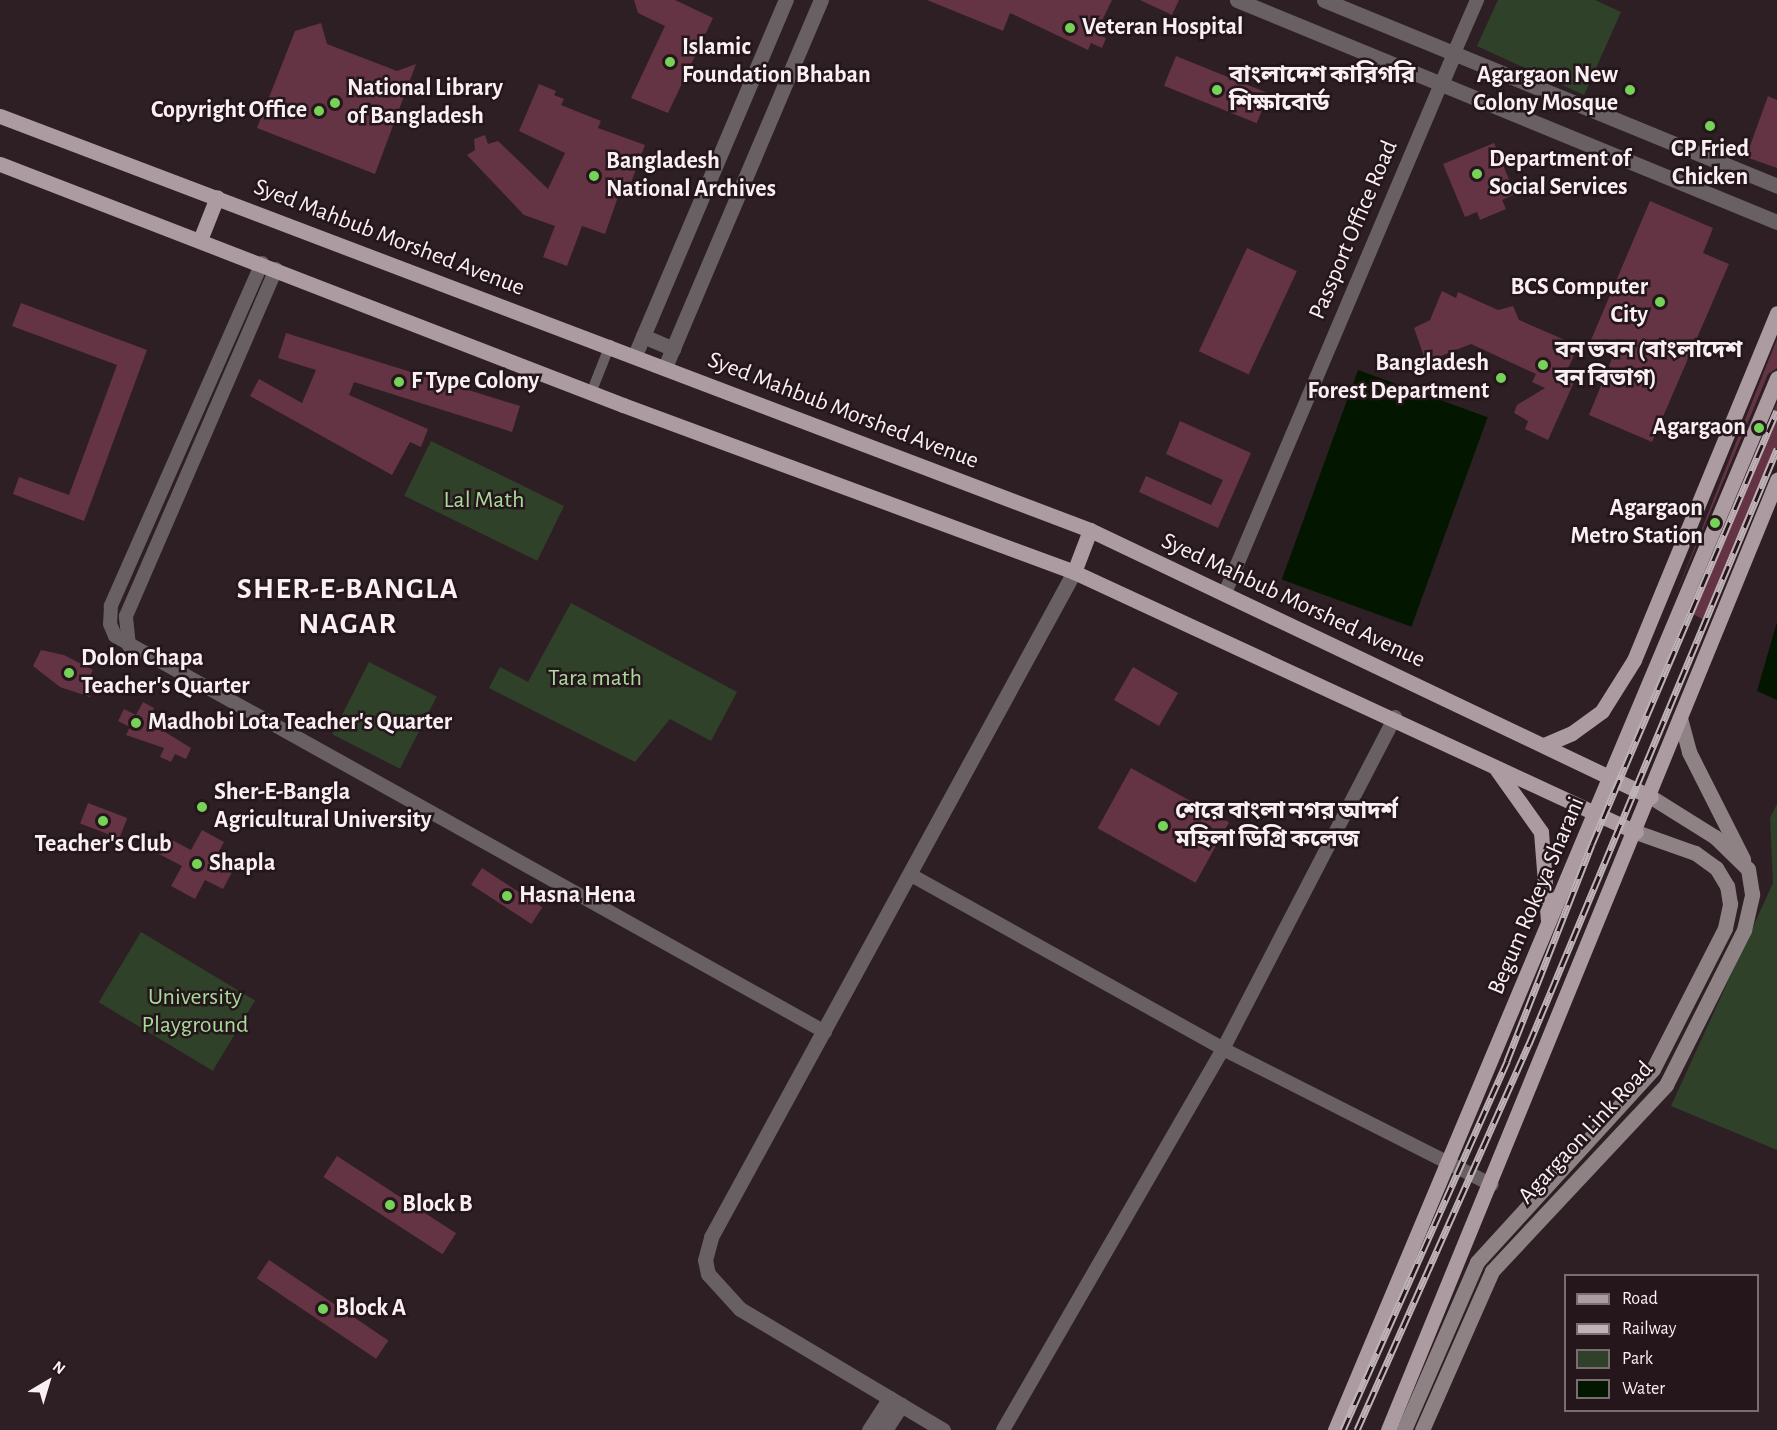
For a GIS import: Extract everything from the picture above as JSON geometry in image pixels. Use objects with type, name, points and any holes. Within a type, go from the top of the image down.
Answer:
[{"type":"main road","name":"Syed Mahbub Morshed Avenue","points":[[0,116],[610,345],[1090,530],[1650,797]]},
{"type":"main road","points":[[0,164],[269,266],[591,393],[1074,572],[1395,717],[1636,832]]},
{"type":"main road","points":[[200,240],[217,197]]},
{"type":"main road","points":[[1544,745],[1572,734],[1602,711],[1634,660],[1777,313]]},
{"type":"main road","name":"Begum Rokeya Sharani","points":[[1335,1430],[1597,814],[1777,378]]},
{"type":"main road","points":[[1388,1430],[1492,1185],[1777,480]]},
{"type":"main road","points":[[1074,572],[1090,530]]},
{"type":"main road","points":[[1680,718],[1689,752],[1748,869]]},
{"type":"main road","points":[[1491,764],[1527,806],[1541,832],[1547,858],[1548,929]]},
{"type":"main road","points":[[1650,797],[1715,837],[1748,869]]},
{"type":"main road","name":"Agargaon Link Road","points":[[1404,1430],[1477,1262],[1653,1069],[1725,928],[1730,904],[1727,886],[1716,868],[1695,853],[1636,832]]},
{"type":"main road","name":"Agargaon Link Road","points":[[1422,1430],[1492,1271],[1650,1104],[1678,1065],[1744,930],[1752,894],[1748,869]]},
{"type":"street","points":[[635,355],[786,0]]},
{"type":"street","points":[[665,367],[821,0]]},
{"type":"street","points":[[1237,0],[1777,222]]},
{"type":"street","points":[[1324,0],[1777,186]]},
{"type":"street","points":[[1441,84],[1477,0]]},
{"type":"street","name":"Passport Office Road","points":[[1225,593],[1441,84]]},
{"type":"street","points":[[269,266],[184,444],[111,606],[110,624],[115,636],[129,646],[825,1032]]},
{"type":"street","points":[[129,646],[126,616],[199,451],[269,266]]},
{"type":"street","points":[[643,336],[673,349]]},
{"type":"street","points":[[591,393],[610,345]]},
{"type":"street","points":[[184,444],[199,451]]},
{"type":"street","points":[[943,1430],[740,1309],[705,1268],[711,1237],[911,875],[1074,572]]},
{"type":"street","points":[[1003,1430],[1223,1049],[1395,717]]},
{"type":"street","points":[[911,875],[1223,1049],[1492,1185]]},
{"type":"street","points":[[869,1430],[896,1402]]},
{"type":"street","points":[[885,1430],[896,1402]]},
{"type":"green space","points":[[1498,0],[1595,0],[1621,12],[1584,95],[1477,46]]},
{"type":"green space","name":"Lal Math","points":[[431,441],[564,506],[537,561],[404,496]]},
{"type":"green space","name":"Tara math","points":[[571,603],[737,692],[711,741],[670,719],[635,762],[489,688],[500,667],[528,682]]},
{"type":"green space","points":[[369,662],[437,697],[400,769],[332,734]]},
{"type":"green space","points":[[1777,804],[1777,1150],[1671,1106],[1773,883],[1770,818]]},
{"type":"green space","name":"University Playground","points":[[141,932],[255,1001],[213,1071],[99,1002]]},
{"type":"water","points":[[1358,370],[1488,417],[1411,627],[1282,580]]},
{"type":"water","points":[[1777,622],[1777,700],[1757,691]]},
{"type":"building","name":"Islamic Foundation Bhaban","points":[[634,0],[675,0],[713,18],[668,113],[631,98],[665,26],[638,13]]},
{"type":"building","name":"Veteran Hospital","points":[[927,0],[1112,0],[1096,33],[1106,38],[1102,48],[1091,43],[1088,50],[1010,13],[1003,31]]},
{"type":"building","points":[[1140,0],[1179,0],[1172,15]]},
{"type":"building","name":"National Library of Bangladesh","points":[[321,23],[327,44],[397,71],[416,64],[375,174],[257,128],[295,31]]},
{"type":"building","name":"বাংলাদেশ কারিগরি শিক্ষাবোর্ড","points":[[1176,56],[1269,93],[1257,123],[1164,86]]},
{"type":"building","name":"Bangladesh National Archives","points":[[539,84],[556,91],[554,95],[564,99],[561,105],[601,121],[598,128],[645,145],[626,196],[619,194],[605,234],[582,226],[567,266],[543,257],[555,226],[524,215],[467,155],[475,150],[474,139],[485,135],[488,144],[498,141],[548,189],[565,153],[519,131]]},
{"type":"building","points":[[1768,96],[1777,100],[1777,168],[1746,157]]},
{"type":"building","name":"Department of Social Services","points":[[1494,143],[1515,194],[1502,200],[1506,209],[1480,220],[1477,212],[1465,217],[1443,164]]},
{"type":"building","name":"BCS Computer City","points":[[1650,201],[1713,228],[1703,253],[1729,264],[1652,442],[1589,415],[1615,351],[1591,340]]},
{"type":"building","points":[[1247,248],[1297,271],[1249,375],[1199,351]]},
{"type":"building","name":"বন ভবন (বাংলাদেশ বন বিভাগ)","points":[[1442,291],[1456,298],[1458,292],[1498,310],[1513,306],[1519,320],[1565,340],[1563,346],[1576,351],[1565,375],[1575,380],[1548,440],[1525,429],[1528,421],[1514,413],[1517,405],[1545,388],[1532,382],[1536,374],[1471,344],[1426,362],[1414,328],[1430,320]]},
{"type":"building","points":[[21,303],[147,350],[84,521],[13,494],[19,477],[69,495],[117,365],[12,326]]},
{"type":"building","points":[[286,333],[520,406],[512,432],[354,382],[349,395],[428,429],[421,447],[410,442],[392,475],[250,396],[259,379],[302,403],[316,370],[278,358]]},
{"type":"building","points":[[1777,339],[1777,368],[1768,374],[1672,604]]},
{"type":"building","points":[[1777,403],[1777,451],[1704,620],[1689,612]]},
{"type":"building","points":[[1180,421],[1251,453],[1218,528],[1139,492],[1146,476],[1211,505],[1223,480],[1166,454]]},
{"type":"building","name":"Dolon Chapa Teacher's Quarter","points":[[41,650],[64,655],[93,670],[89,678],[98,682],[90,697],[60,687],[33,666]]},
{"type":"building","points":[[1133,667],[1178,693],[1159,726],[1114,700]]},
{"type":"building","points":[[143,702],[154,708],[147,721],[191,748],[186,759],[175,754],[171,762],[160,757],[164,748],[126,735],[130,727],[118,721],[124,709],[136,715]]},
{"type":"building","name":"শেরে বাংলা নগর আদর্শ মহিলা ডিগ্রি কলেজ","points":[[1131,768],[1229,822],[1196,883],[1098,828]]},
{"type":"building","name":"Teacher's Club","points":[[88,803],[127,818],[119,839],[80,824]]},
{"type":"building","name":"Shapla","points":[[202,830],[224,842],[213,862],[232,872],[223,889],[205,880],[195,899],[171,886],[182,866],[159,854],[168,838],[191,850]]},
{"type":"building","name":"Hasna Hena","points":[[482,868],[542,907],[531,924],[471,885]]},
{"type":"building","name":"Block B","points":[[337,1156],[456,1233],[442,1254],[323,1177]]},
{"type":"building","name":"Block A","points":[[269,1260],[388,1341],[376,1359],[257,1278]]},
{"type":"railway","points":[[1343,1430],[1507,1061],[1592,844],[1777,411]]},
{"type":"railway","points":[[1357,1430],[1529,1044],[1777,449]]},
{"type":"place","name":"Veteran Hospital","points":[[1070,28]]},
{"type":"place","name":"Islamic Foundation Bhaban","points":[[670,62]]},
{"type":"place","name":"বাংলাদেশ কারিগরি শিক্ষাবোর্ড","points":[[1217,90]]},
{"type":"place","name":"Agargaon New Colony Mosque","points":[[1630,90]]},
{"type":"place","name":"National Library of Bangladesh","points":[[335,103]]},
{"type":"place","name":"Copyright Office","points":[[319,111]]},
{"type":"place","name":"CP Fried Chicken","points":[[1710,126]]},
{"type":"place","name":"Department of Social Services","points":[[1477,174]]},
{"type":"place","name":"Bangladesh National Archives","points":[[594,176]]},
{"type":"place","name":"BCS Computer City","points":[[1660,302]]},
{"type":"place","name":"বন ভবন (বাংলাদেশ বন বিভাগ)","points":[[1543,365]]},
{"type":"place","name":"Bangladesh Forest Department","points":[[1501,378]]},
{"type":"place","name":"F Type Colony","points":[[399,382]]},
{"type":"place","name":"Agargaon","points":[[1759,428]]},
{"type":"place","name":"Agargaon Metro Station","points":[[1715,523]]},
{"type":"place","name":"Dolon Chapa Teacher's Quarter","points":[[69,673]]},
{"type":"place","name":"Madhobi Lota Teacher's Quarter","points":[[136,723]]},
{"type":"place","name":"Sher-E-Bangla Agricultural University","points":[[202,807]]},
{"type":"place","name":"Teacher's Club","points":[[103,821]]},
{"type":"place","name":"শেরে বাংলা নগর আদর্শ মহিলা ডিগ্রি কলেজ","points":[[1163,826]]},
{"type":"place","name":"Shapla","points":[[197,864]]},
{"type":"place","name":"Hasna Hena","points":[[507,896]]},
{"type":"place","name":"Block B","points":[[390,1205]]},
{"type":"place","name":"Block A","points":[[323,1309]]},
{"type":"district","name":"SHER-E-BANGLA NAGAR","points":[[348,606]]}]
